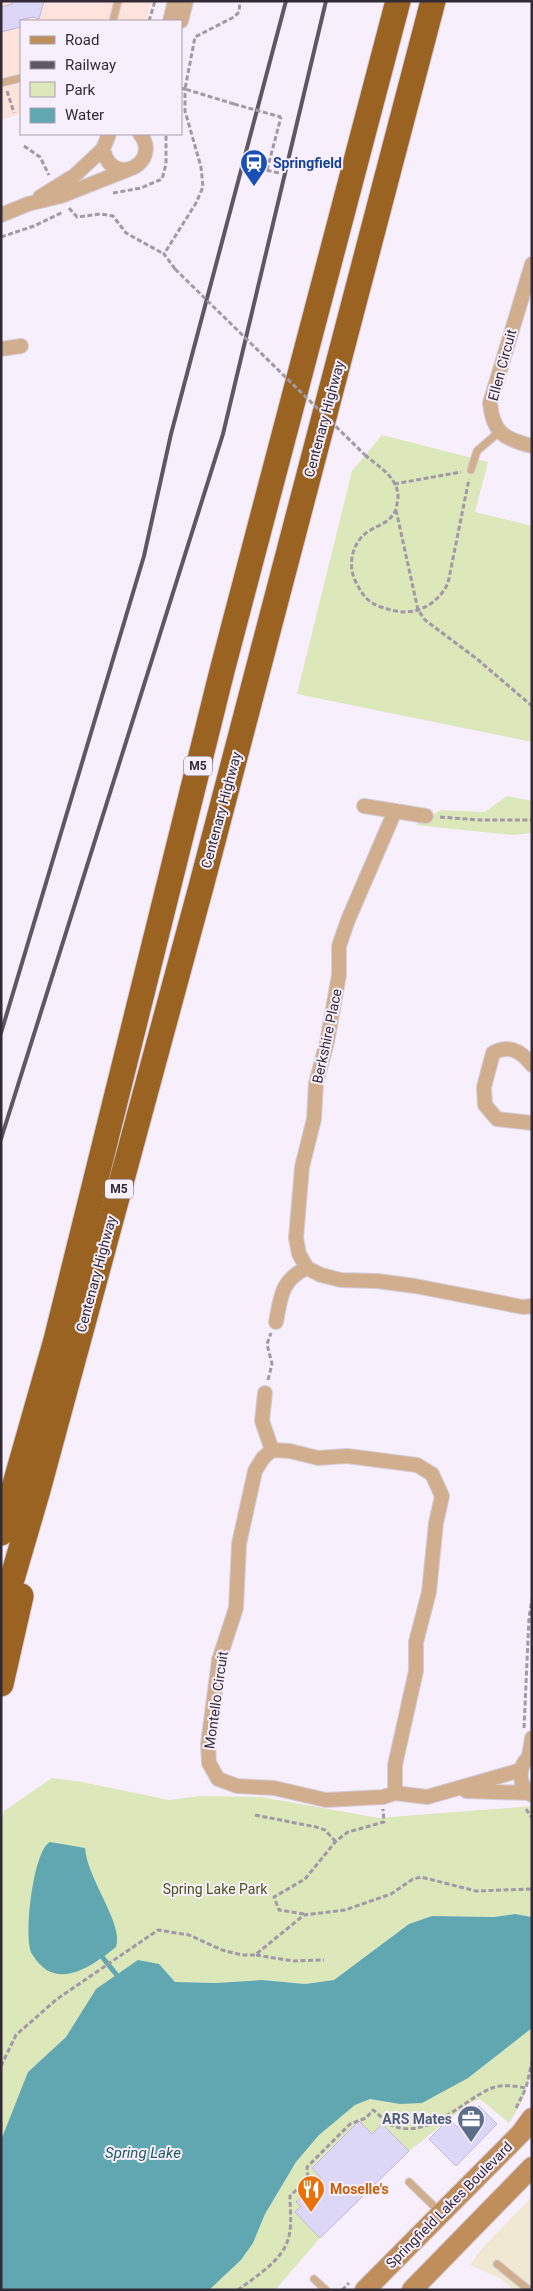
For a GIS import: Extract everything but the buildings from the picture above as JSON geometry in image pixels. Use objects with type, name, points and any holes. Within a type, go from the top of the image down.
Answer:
[{"type":"highway","name":"Centenary Highway","points":[[1,1533],[56,1340],[222,672],[398,1]]},
{"type":"highway","name":"Centenary Highway","points":[[1,1617],[38,1490],[258,672],[433,1]]},
{"type":"highway","points":[[1,1684],[40,1513],[38,1490]]},
{"type":"main road","name":"Springfield Lakes Boulevard","points":[[366,2290],[521,2133],[532,2118]]},
{"type":"main road","points":[[412,2290],[532,2167]]},
{"type":"street","points":[[170,20],[175,1]]},
{"type":"street","points":[[181,20],[186,1]]},
{"type":"street","points":[[58,192],[102,149],[109,135]]},
{"type":"street","points":[[141,135],[145,142],[146,150]]},
{"type":"street","points":[[1,215],[58,192],[127,170],[140,163],[146,150],[149,135]]},
{"type":"street","points":[[102,149],[107,161],[112,166],[127,170]]},
{"type":"street","name":"Ellen Circuit","points":[[499,432],[492,418],[490,403],[532,264]]},
{"type":"street","points":[[1,349],[21,346]]},
{"type":"street","points":[[499,432],[512,441],[532,446]]},
{"type":"street","points":[[364,806],[426,816]]},
{"type":"street","name":"Berkshire Place","points":[[307,1268],[299,1254],[296,1238],[302,1166],[314,1119],[316,1083],[327,1042],[339,975],[339,946],[348,920],[395,811]]},
{"type":"street","points":[[532,1065],[519,1051],[509,1048],[501,1049],[493,1053],[484,1087],[485,1105],[497,1119],[532,1123]]},
{"type":"street","points":[[276,1322],[286,1282],[294,1274],[307,1268],[321,1275],[341,1280],[377,1281],[415,1286],[522,1307],[532,1306]]},
{"type":"street","points":[[265,1393],[262,1421],[272,1450],[290,1450],[318,1458],[346,1456],[417,1465],[432,1474],[442,1496],[436,1523],[429,1592],[416,1642],[416,1671],[389,1795]]},
{"type":"street","name":"Montello Circuit","points":[[272,1450],[263,1458],[255,1471],[239,1544],[236,1608],[219,1660],[208,1744],[209,1763],[218,1779],[237,1786],[274,1788],[326,1800],[389,1795],[427,1797],[521,1770]]},
{"type":"street","points":[[528,1737],[531,1755],[521,1770],[520,1778],[530,1794]]},
{"type":"street","name":"Montello Circuit","points":[[444,1791],[530,1794]]},
{"type":"lane","points":[[113,20],[118,1]]},
{"type":"lane","points":[[3,83],[20,78]]},
{"type":"lane","points":[[471,470],[477,451],[499,432]]},
{"type":"lane","points":[[408,2182],[441,2213]]},
{"type":"lane","points":[[497,2264],[529,2290]]},
{"type":"lane","points":[[314,2279],[326,2290]]},
{"type":"path","points":[[149,20],[155,1]]},
{"type":"path","points":[[164,254],[196,203],[203,188],[201,167],[184,111],[183,89],[195,38],[234,18],[239,12],[240,1]]},
{"type":"path","points":[[3,83],[14,113]]},
{"type":"path","points":[[183,89],[281,117],[266,170]]},
{"type":"path","points":[[24,146],[40,157],[58,192],[77,217],[100,214],[112,216],[126,233],[164,254],[175,269],[365,455],[391,477],[397,494],[396,508],[418,610],[425,620],[477,659],[532,706]]},
{"type":"path","points":[[252,167],[279,173]]},
{"type":"path","points":[[394,484],[471,470],[448,583],[443,593],[432,604],[418,610],[398,612],[373,604],[362,595],[355,581],[352,568],[352,555],[359,540],[392,516],[396,508]]},
{"type":"path","points":[[426,816],[480,820],[532,820]]},
{"type":"path","points":[[265,1393],[272,1364],[267,1344],[276,1322]]},
{"type":"path","points":[[528,1737],[529,1618],[532,1599]]},
{"type":"path","points":[[389,1795],[384,1822],[348,1832],[336,1841],[305,1879],[274,1897],[279,1910],[304,1915],[345,1910],[391,1894],[413,1879],[421,1877],[476,1891],[532,1889]]},
{"type":"path","points":[[518,1804],[526,1808],[532,1818]]},
{"type":"path","points":[[255,1815],[316,1826],[325,1830],[336,1841]]},
{"type":"path","points":[[255,1955],[304,1915]]},
{"type":"path","points":[[1,2066],[16,2035],[57,1999],[150,1934],[164,1930],[172,1934],[189,1935],[222,1950],[242,1955],[255,1955],[293,1961],[324,1960]]},
{"type":"path","points":[[238,2290],[266,2268],[284,2249],[290,2236],[290,2196],[308,2179],[307,2167],[350,2124],[366,2118],[374,2110],[390,2124],[405,2129],[427,2125],[447,2116],[466,2102],[493,2088],[505,2085],[526,2088],[532,2062]]},
{"type":"shaded area","points":[[1,1],[152,1],[146,20],[20,20],[20,114],[1,120]]},
{"type":"shaded area","points":[[532,2197],[532,2290],[513,2290],[501,2279],[470,2265],[482,2248]]},
{"type":"green space","points":[[382,435],[488,462],[475,512],[532,526],[532,742],[297,694],[352,471]]},
{"type":"green space","points":[[507,796],[532,801],[532,833],[513,835],[415,825],[441,810],[485,812]]},
{"type":"green space","name":"Spring Lake Park","points":[[52,1778],[82,1782],[169,1800],[200,1796],[261,1797],[379,1818],[532,1806],[532,1917],[515,1914],[494,1917],[432,1916],[409,1924],[334,1980],[305,1984],[262,1980],[216,1983],[175,1982],[159,1964],[96,1989],[66,2037],[28,2072],[1,2140],[1,1821],[4,1811]]},
{"type":"green space","points":[[532,2028],[530,2078],[523,2099],[509,2123],[480,2099],[468,2104],[409,2151],[372,2134],[359,2121],[312,2167],[321,2178],[296,2202],[301,2206],[295,2212],[320,2238],[275,2290],[209,2290],[241,2260],[253,2243],[265,2214],[296,2162],[319,2135],[355,2105],[370,2099],[384,2101],[468,2078]]},
{"type":"water","points":[[50,1842],[85,1848],[87,1860],[115,1926],[117,1937],[116,1947],[96,1962],[73,1973],[51,1972],[41,1966],[32,1954],[29,1945],[29,1914],[34,1877],[44,1848]]},
{"type":"water","name":"Spring Lake","points":[[515,1914],[532,1917],[532,2028],[468,2078],[422,2103],[400,2104],[370,2099],[355,2105],[319,2135],[296,2162],[265,2214],[253,2243],[241,2260],[209,2290],[1,2290],[1,2140],[28,2072],[66,2037],[96,1989],[138,1960],[159,1964],[175,1982],[216,1983],[262,1980],[305,1984],[334,1980],[409,1924],[432,1916],[494,1917]]},
{"type":"waterway","points":[[103,1958],[116,1974]]},
{"type":"railway","points":[[1,1033],[144,556],[171,434],[286,1]]},
{"type":"railway","points":[[1,1139],[223,434],[326,1]]},
{"type":"place","name":"Springfield","points":[[254,187]]},
{"type":"place","name":"ARS Mates","points":[[471,2143]]},
{"type":"place","name":"Moselle's","points":[[311,2213]]}]
